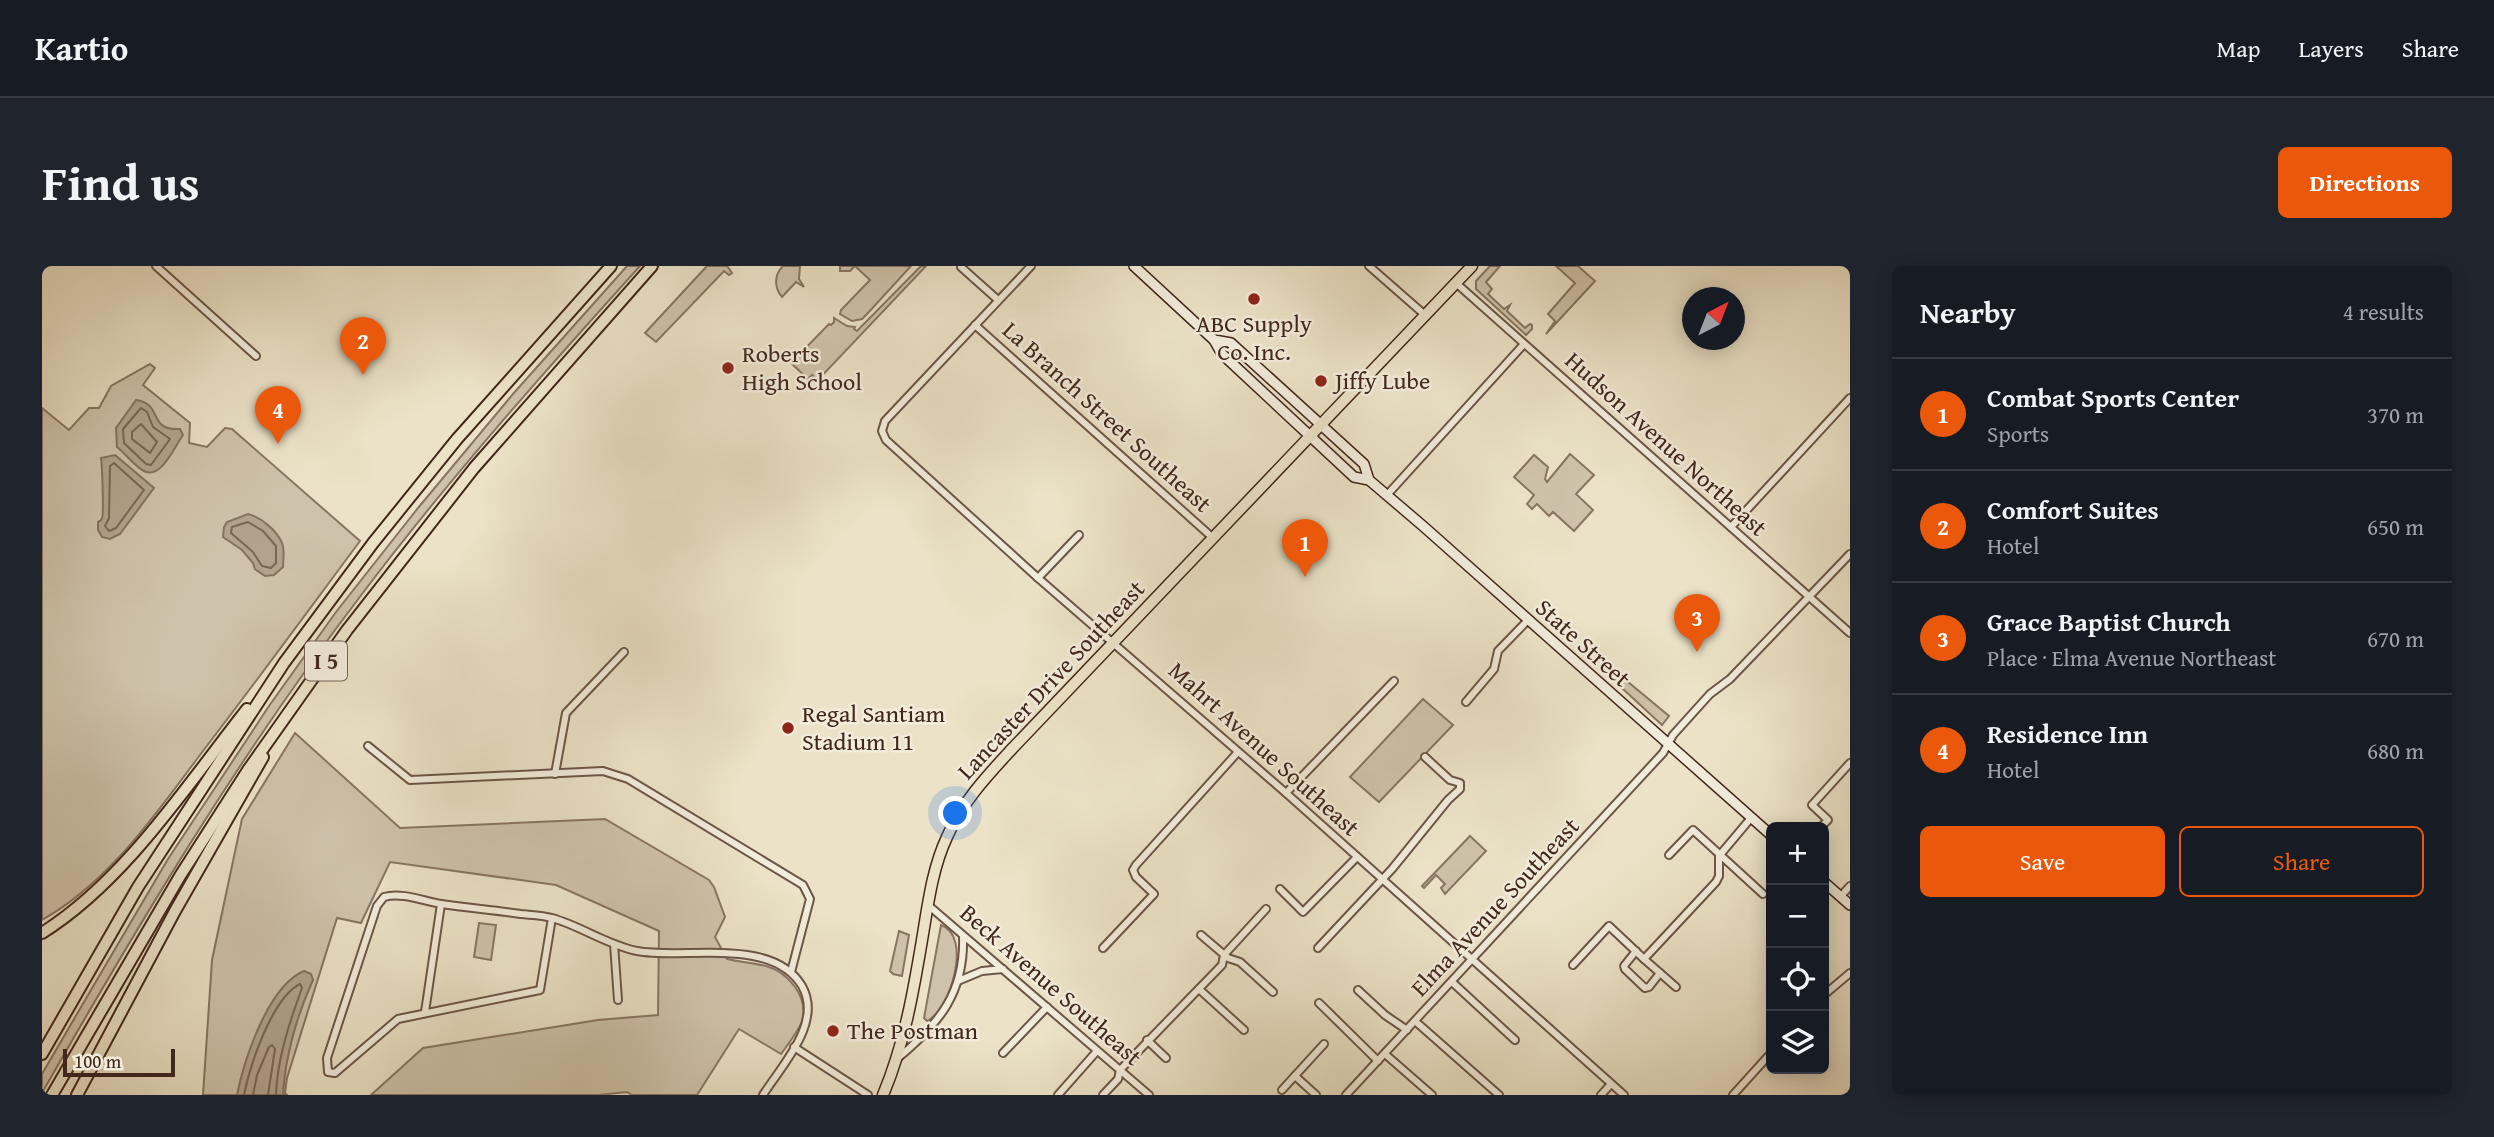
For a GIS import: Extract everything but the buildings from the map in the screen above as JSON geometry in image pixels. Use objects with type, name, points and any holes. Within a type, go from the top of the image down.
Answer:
[{"type":"highway","name":"I 5","points":[[42,1054],[138,887],[284,663],[373,543],[439,461],[611,266]]},
{"type":"highway","name":"I 5","points":[[52,1095],[180,876],[248,770],[347,630],[428,525],[522,411],[652,266]]},
{"type":"highway","points":[[42,933],[71,914],[116,872],[284,663]]},
{"type":"highway","name":"I 5","points":[[77,1095],[175,911],[256,774],[273,737]]},
{"type":"main road","name":"State Street","points":[[1134,266],[1214,340],[1222,354],[1354,477],[1369,480],[1387,495],[1766,831]]},
{"type":"main road","name":"Lancaster Drive Southeast","points":[[883,1095],[898,1058],[910,1011],[928,905],[942,850],[962,808],[999,763],[1472,266]]},
{"type":"main road","name":"State Street","points":[[1214,340],[1231,343],[1322,425],[1364,464],[1369,480]]},
{"type":"main road","points":[[1827,885],[1850,905]]},
{"type":"street","points":[[156,266],[256,356]]},
{"type":"street","points":[[975,325],[1031,266]]},
{"type":"street","points":[[1369,266],[1425,316]]},
{"type":"street","points":[[961,267],[998,300]]},
{"type":"street","name":"Hudson Avenue Northeast","points":[[1456,283],[1850,633]]},
{"type":"street","name":"Mahrt Avenue Southeast","points":[[975,325],[885,421],[882,431],[886,440],[1038,578],[1114,641],[1624,1095]]},
{"type":"street","name":"La Branch Street Southeast","points":[[975,325],[1213,538]]},
{"type":"street","points":[[1387,495],[1524,344]]},
{"type":"street","points":[[1731,527],[1850,398]]},
{"type":"street","points":[[1038,578],[1079,535]]},
{"type":"street","name":"Elma Avenue Southeast","points":[[1346,1095],[1656,762],[1673,734],[1710,694],[1730,679],[1850,554]]},
{"type":"street","points":[[1466,702],[1494,669],[1498,651],[1528,620]]},
{"type":"street","points":[[555,774],[566,713],[624,652]]},
{"type":"street","points":[[1286,793],[1395,681]]},
{"type":"street","points":[[368,746],[410,780],[603,771],[628,779],[803,885],[810,899],[791,972]]},
{"type":"street","points":[[1103,948],[1154,894],[1136,877],[1133,870],[1136,865],[1238,752]]},
{"type":"street","points":[[1318,948],[1382,880],[1461,787],[1460,783],[1450,780],[1425,757]]},
{"type":"street","points":[[1826,822],[1828,820],[1812,804],[1850,762]]},
{"type":"street","points":[[1644,959],[1716,882],[1719,876],[1719,856],[1751,818]]},
{"type":"street","points":[[1669,855],[1693,830],[1763,894]]},
{"type":"street","points":[[1280,889],[1303,912],[1357,857]]},
{"type":"street","points":[[1840,896],[1850,886]]},
{"type":"street","points":[[552,918],[540,990],[398,1019],[335,1073],[328,1072],[327,1058],[380,900],[396,895],[441,904],[552,918],[638,951],[746,954],[766,959],[791,972],[802,987],[809,1009],[806,1026],[763,1095]]},
{"type":"street","points":[[425,1012],[441,904]]},
{"type":"street","name":"Beck Avenue Southeast","points":[[928,905],[1149,1095]]},
{"type":"street","points":[[1103,1095],[1118,1079],[1120,1070],[1147,1040],[1222,965],[1224,955],[1266,909]]},
{"type":"street","points":[[1573,965],[1609,926],[1676,987]]},
{"type":"street","points":[[898,1058],[929,1032],[958,981],[963,935]]},
{"type":"street","points":[[1201,935],[1224,955],[1240,962],[1273,992]]},
{"type":"street","points":[[614,944],[618,1000]]},
{"type":"street","points":[[1636,951],[1624,966],[1645,988],[1649,987],[1660,972]]},
{"type":"street","points":[[958,981],[982,971],[1003,970]]},
{"type":"street","points":[[1829,991],[1850,973]]},
{"type":"street","points":[[1452,982],[1515,1040]]},
{"type":"street","points":[[1199,989],[1244,1030]]},
{"type":"street","points":[[1358,990],[1385,1015],[1407,1030]]},
{"type":"street","points":[[1319,1003],[1378,1061]]},
{"type":"street","points":[[1003,1053],[1047,1007]]},
{"type":"street","points":[[1415,1021],[1499,1095]]},
{"type":"street","points":[[1147,1040],[1166,1058]]},
{"type":"street","points":[[1282,1090],[1324,1044]]},
{"type":"street","points":[[794,1047],[868,1095]]},
{"type":"street","points":[[1058,1095],[1097,1051]]},
{"type":"street","points":[[1385,1054],[1432,1095]]},
{"type":"street","points":[[1733,1095],[1766,1059]]},
{"type":"street","points":[[1295,1076],[1316,1095]]},
{"type":"street","points":[[1601,1095],[1611,1084]]},
{"type":"shaded area","points":[[627,266],[640,266],[463,468],[395,551],[318,653],[194,838],[42,1093],[42,1074],[98,978],[168,859],[269,706],[336,612],[418,508],[513,394]]},
{"type":"shaded area","points":[[707,266],[727,266],[732,273],[729,275],[724,271],[656,342],[645,333]]},
{"type":"shaded area","points":[[783,266],[800,266],[799,279],[804,287],[796,282],[782,297],[776,281],[778,273]]},
{"type":"shaded area","points":[[840,266],[855,266],[850,271],[840,271]]},
{"type":"shaded area","points":[[855,266],[911,266],[862,319],[852,321],[840,314],[841,310],[870,280]]},
{"type":"shaded area","points":[[921,266],[926,266],[818,380],[812,375],[808,379],[791,363],[834,322],[834,318],[847,326],[855,327],[857,331]]},
{"type":"shaded area","points":[[1490,266],[1500,266],[1486,282],[1492,289],[1488,294],[1504,309],[1510,305],[1507,311],[1525,328],[1532,325],[1526,335],[1476,289],[1476,281]]},
{"type":"shaded area","points":[[1556,266],[1578,266],[1595,281],[1546,334],[1555,321],[1548,314],[1575,283]]},
{"type":"shaded area","points":[[150,364],[155,368],[143,385],[190,423],[189,443],[207,447],[225,428],[232,429],[360,541],[131,844],[90,886],[42,920],[42,408],[69,430],[89,408],[99,408],[111,386]]},
{"type":"shaded area","points":[[1570,454],[1594,475],[1576,494],[1593,510],[1574,531],[1553,512],[1549,516],[1537,504],[1532,509],[1527,504],[1534,495],[1514,477],[1534,455],[1548,467],[1545,479],[1547,482]]},
{"type":"shaded area","points":[[1616,672],[1669,716],[1662,725],[1611,678]]},
{"type":"shaded area","points":[[1423,699],[1453,725],[1379,802],[1350,777]]},
{"type":"shaded area","points":[[295,733],[400,828],[605,819],[709,880],[725,917],[715,937],[727,959],[766,966],[789,980],[802,1003],[802,1021],[798,1029],[781,1054],[739,1029],[697,1095],[632,1095],[627,1092],[599,1095],[371,1095],[423,1048],[598,1020],[658,1015],[659,931],[556,885],[390,862],[361,923],[337,918],[287,1078],[287,1095],[203,1095],[212,960],[242,819]]},
{"type":"shaded area","points":[[1470,836],[1486,851],[1445,894],[1441,888],[1445,884],[1436,875],[1424,888],[1422,886]]},
{"type":"shaded area","points":[[479,923],[496,925],[491,960],[474,957]]},
{"type":"shaded area","points":[[941,925],[951,932],[956,943],[955,973],[943,1003],[927,1021],[924,1018]]},
{"type":"shaded area","points":[[899,931],[909,935],[902,976],[890,971]]},
{"type":"water","points":[[136,400],[150,406],[163,426],[180,429],[183,435],[172,454],[156,471],[140,469],[117,447],[116,428]]},
{"type":"water","points":[[115,455],[154,488],[120,534],[110,539],[102,537],[98,530],[98,522],[103,514],[101,458]]},
{"type":"water","points":[[248,514],[268,525],[282,543],[283,567],[274,575],[265,576],[255,569],[242,550],[223,537],[227,522]]},
{"type":"water","points":[[304,971],[311,974],[313,980],[293,1036],[283,1095],[237,1095],[245,1063],[269,1008],[291,979]]},
{"type":"place","name":"ABC Supply Co. Inc.","points":[[1254,299]]},
{"type":"place","name":"Roberts High School","points":[[728,368]]},
{"type":"place","name":"Comfort Suites","points":[[363,375]]},
{"type":"place","name":"Jiffy Lube","points":[[1321,381]]},
{"type":"place","name":"Residence Inn","points":[[278,444]]},
{"type":"place","name":"Combat Sports Center","points":[[1305,577]]},
{"type":"place","name":"Grace Baptist Church","points":[[1697,652]]},
{"type":"place","name":"Regal Santiam Stadium 11","points":[[788,728]]},
{"type":"place","name":"The Postman","points":[[833,1031]]}]
